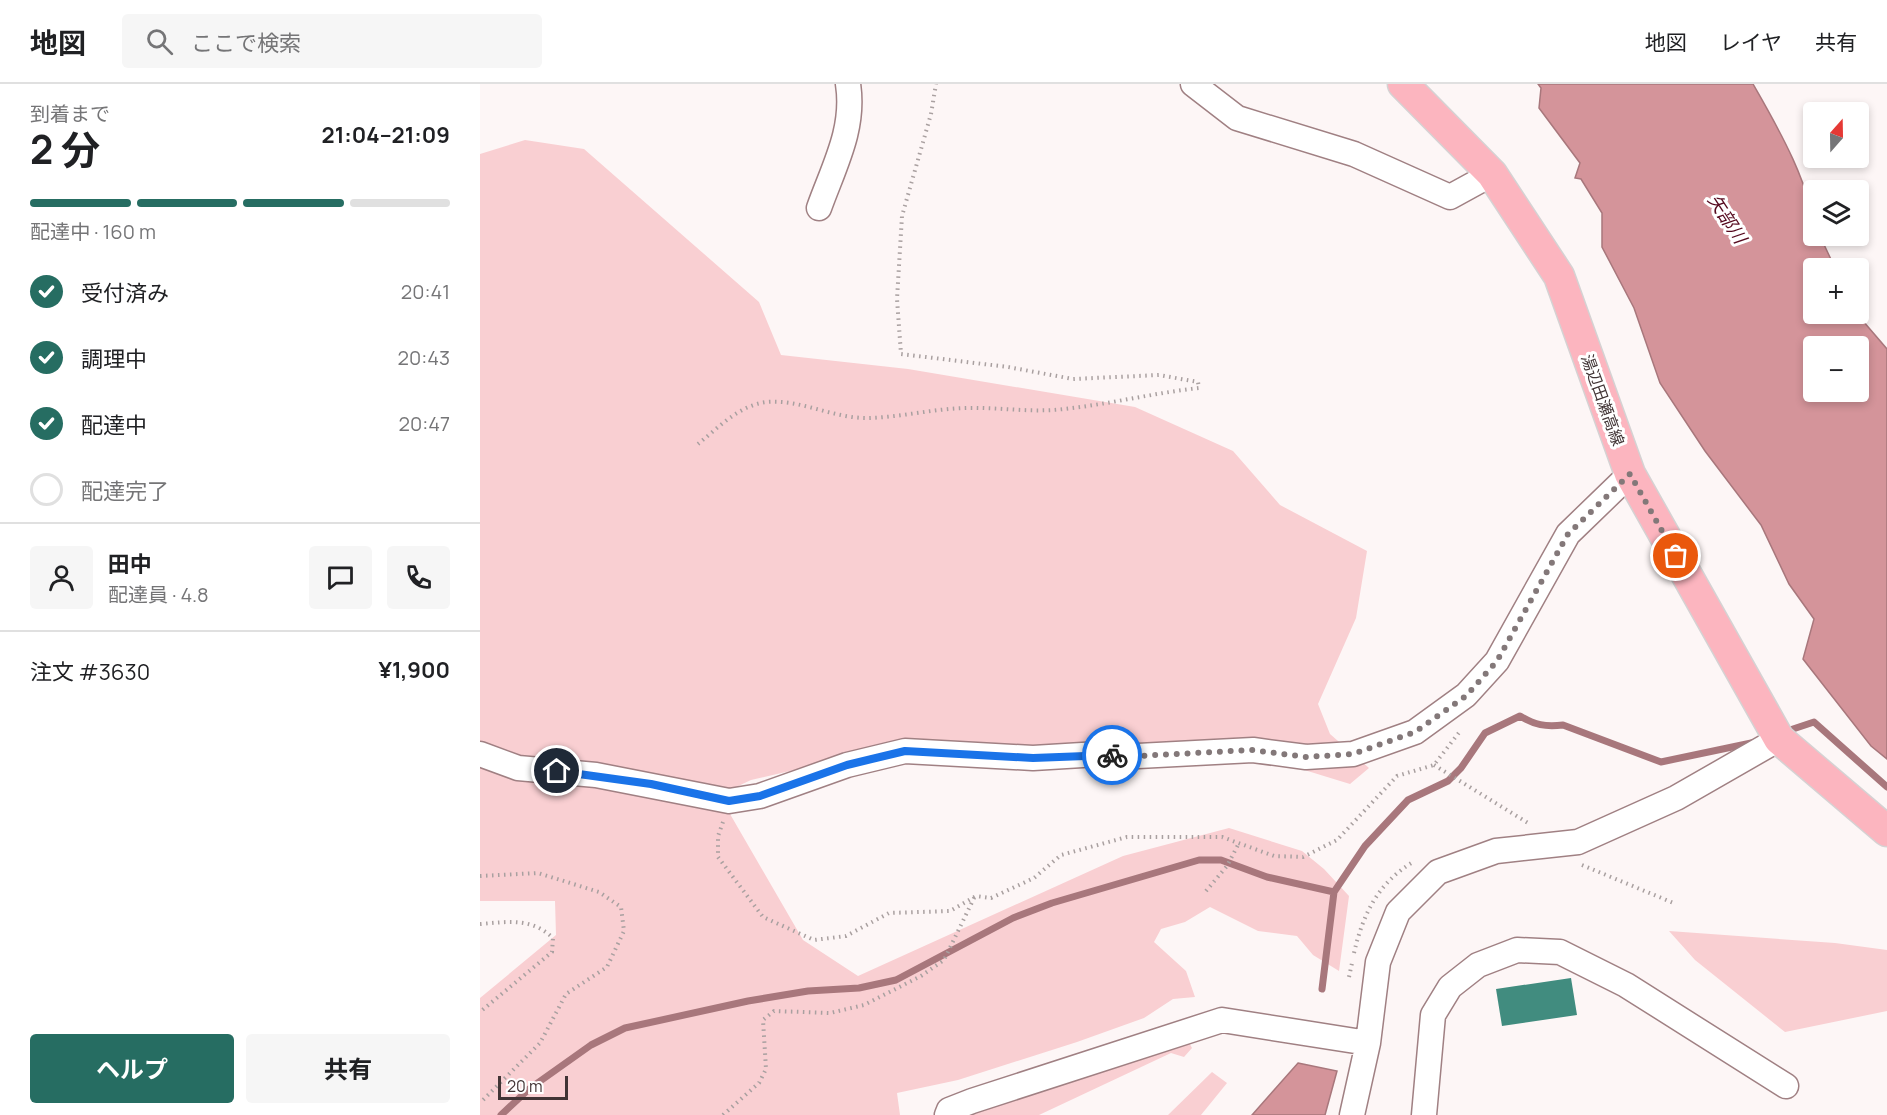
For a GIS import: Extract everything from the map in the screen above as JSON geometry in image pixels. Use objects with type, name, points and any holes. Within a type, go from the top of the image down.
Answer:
[{"type":"main road","name":"湯辺田瀬高線","points":[[1403,84],[1492,174],[1559,276],[1630,474],[1779,739],[1887,831]]},
{"type":"street","points":[[819,208],[846,134],[851,107],[848,84]]},
{"type":"street","points":[[1193,84],[1237,118],[1354,154],[1450,197],[1492,174]]},
{"type":"street","points":[[480,754],[518,768],[596,775],[729,801],[760,796],[847,765],[905,751],[1033,758],[1099,754],[1138,756],[1252,750],[1306,757],[1353,754],[1415,732],[1466,696],[1497,661],[1568,534],[1630,474]]},
{"type":"street","points":[[1352,1115],[1368,1043],[1378,962],[1398,912],[1438,872],[1496,851],[1578,842],[1676,798],[1779,739]]},
{"type":"street","points":[[1424,1115],[1433,1015],[1450,987],[1478,965],[1517,950],[1560,952],[1616,981],[1786,1086]]},
{"type":"street","points":[[947,1115],[949,1110],[972,1101],[1222,1020],[1368,1043]]},
{"type":"path","points":[[698,444],[738,412],[765,402],[789,403],[848,419],[879,418],[964,408],[1028,411],[1065,409],[1199,388],[1198,382],[1159,375],[1072,379],[1008,367],[901,354],[897,299],[902,216],[931,114],[936,84]]},
{"type":"path","points":[[729,801],[718,836],[718,857],[763,917],[814,940],[846,936],[889,913],[950,911],[976,896],[991,898],[1034,878],[1061,855],[1127,837],[1222,837],[1274,856],[1303,856],[1337,840],[1397,776],[1434,765],[1466,723]]},
{"type":"path","points":[[1434,765],[1556,844],[1583,865],[1676,904]]},
{"type":"path","points":[[1206,891],[1227,866],[1239,843]]},
{"type":"path","points":[[480,876],[538,873],[599,892],[621,907],[624,931],[607,967],[566,994],[540,1043],[480,1102]]},
{"type":"path","points":[[723,1115],[759,1083],[766,1069],[763,1020],[768,1015],[774,1011],[830,1012],[864,1005],[921,976],[944,960],[976,896]]},
{"type":"path","points":[[480,924],[522,921],[543,928],[552,938],[552,952],[480,1012]]},
{"type":"shaded area","points":[[525,140],[584,149],[759,302],[781,355],[908,369],[1135,407],[1233,451],[1280,505],[1367,551],[1356,618],[1318,704],[1330,734],[1369,768],[1350,784],[1275,761],[1235,739],[1111,761],[855,756],[751,780],[719,795],[803,940],[858,976],[1123,856],[1229,828],[1302,851],[1324,869],[1349,896],[1339,971],[1313,955],[1297,936],[1258,931],[1210,907],[1185,922],[1161,929],[1154,942],[1186,971],[1195,997],[1173,999],[1144,1018],[1077,1042],[958,1080],[897,1093],[900,1115],[480,1115],[480,998],[556,935],[555,901],[480,901],[480,154]]},
{"type":"shaded area","points":[[1669,931],[1835,943],[1887,950],[1887,1011],[1785,1032],[1695,960]]},
{"type":"shaded area","points":[[1186,1037],[1192,1048],[1184,1057],[1171,1053],[1039,1115],[967,1115]]},
{"type":"shaded area","points":[[1212,1072],[1227,1083],[1201,1115],[1168,1115]]},
{"type":"water","name":"矢部川","points":[[1538,84],[1753,84],[1782,137],[1803,184],[1803,246],[1825,246],[1830,258],[1803,258],[1803,324],[1866,324],[1887,349],[1887,759],[1871,746],[1803,659],[1814,619],[1789,584],[1761,525],[1705,451],[1660,383],[1634,308],[1602,247],[1602,213],[1581,179],[1575,178],[1580,163],[1539,108],[1541,88]]},
{"type":"water","points":[[1298,1063],[1337,1071],[1325,1115],[1252,1115]]},
{"type":"building","points":[[1571,978],[1577,1015],[1502,1026],[1496,989]]},
{"type":"waterway","points":[[501,1115],[529,1089],[591,1045],[625,1028],[748,1001],[808,991],[859,988],[896,980],[1013,918],[1052,903],[1199,860],[1221,860],[1267,877],[1334,892],[1365,846],[1408,800],[1448,781],[1461,768],[1485,733],[1520,716],[1540,725],[1563,725],[1661,762],[1756,742]]},
{"type":"waterway","points":[[1784,732],[1814,722],[1887,787]]},
{"type":"waterway","points":[[1322,989],[1334,892]]},
{"type":"way so far","points":[[1112,755],[1138,756],[1252,750],[1306,757],[1353,754],[1415,732],[1466,696],[1497,661],[1568,534],[1630,474],[1676,556]]},
{"type":"route","points":[[557,771],[651,784],[729,801],[760,796],[847,765],[905,751],[1033,758],[1112,755]]}]
